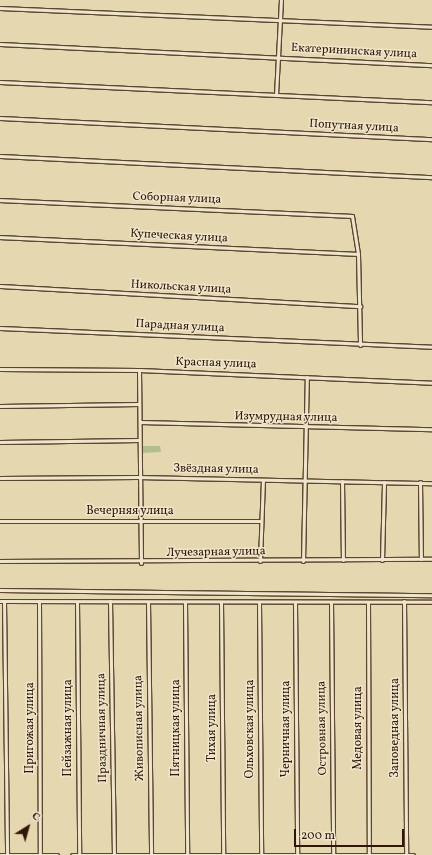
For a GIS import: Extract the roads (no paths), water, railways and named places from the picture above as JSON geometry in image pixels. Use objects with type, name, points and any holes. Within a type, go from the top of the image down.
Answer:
[{"type":"street","points":[[276,95],[281,0]]},
{"type":"street","points":[[0,8],[432,28]]},
{"type":"street","name":"Екатерининская улица","points":[[0,44],[432,65]]},
{"type":"street","points":[[0,82],[432,102]]},
{"type":"street","name":"Попутная улица","points":[[0,118],[432,139]]},
{"type":"street","points":[[0,156],[274,171],[432,177]]},
{"type":"street","name":"Соборная улица","points":[[0,200],[354,217],[358,254]]},
{"type":"street","name":"Купеческая улица","points":[[0,237],[358,254]]},
{"type":"street","points":[[358,254],[360,345]]},
{"type":"street","name":"Никольская улица","points":[[0,286],[360,306]]},
{"type":"street","name":"Парадная улица","points":[[0,328],[432,347]]},
{"type":"street","name":"Красная улица","points":[[0,369],[139,370],[432,383]]},
{"type":"street","points":[[139,370],[138,404],[140,422],[137,477],[141,520],[140,563]]},
{"type":"street","points":[[303,561],[304,428],[307,377]]},
{"type":"street","points":[[0,406],[138,404]]},
{"type":"street","name":"Изумрудная улица","points":[[140,422],[304,428],[432,429]]},
{"type":"street","points":[[0,442],[139,440]]},
{"type":"street","name":"Звёздная улица","points":[[0,478],[137,477],[432,483]]},
{"type":"street","points":[[260,561],[260,521],[263,480]]},
{"type":"street","points":[[342,481],[343,560]]},
{"type":"street","points":[[382,560],[384,482]]},
{"type":"street","points":[[420,482],[421,559]]},
{"type":"street","name":"Вечерняя улица","points":[[0,521],[260,521]]},
{"type":"street","name":"Лучезарная улица","points":[[0,561],[140,563],[432,559]]},
{"type":"street","points":[[0,590],[432,595]]},
{"type":"street","points":[[0,601],[39,600],[77,602],[259,603],[432,602]]},
{"type":"street","name":"Пригожая улица","points":[[39,600],[40,855]]},
{"type":"street","points":[[4,601],[7,855]]},
{"type":"street","name":"Праздничная улица","points":[[110,601],[114,854]]},
{"type":"street","name":"Заповедная улица","points":[[404,601],[406,855]]},
{"type":"street","name":"Пейзажная улица","points":[[77,602],[78,855]]},
{"type":"street","name":"Живописная улица","points":[[148,602],[151,854]]},
{"type":"street","name":"Пятницкая улица","points":[[185,602],[187,854]]},
{"type":"street","name":"Тихая улица","points":[[221,602],[223,855]]},
{"type":"street","name":"Островная улица","points":[[331,602],[333,855]]},
{"type":"street","name":"Медовая улица","points":[[368,602],[369,855]]},
{"type":"street","name":"Ольховская улица","points":[[259,603],[260,855]]},
{"type":"street","name":"Черничная улица","points":[[295,603],[297,854]]},
{"type":"street","points":[[0,855],[57,855]]},
{"type":"street","points":[[72,855],[413,855]]}]
